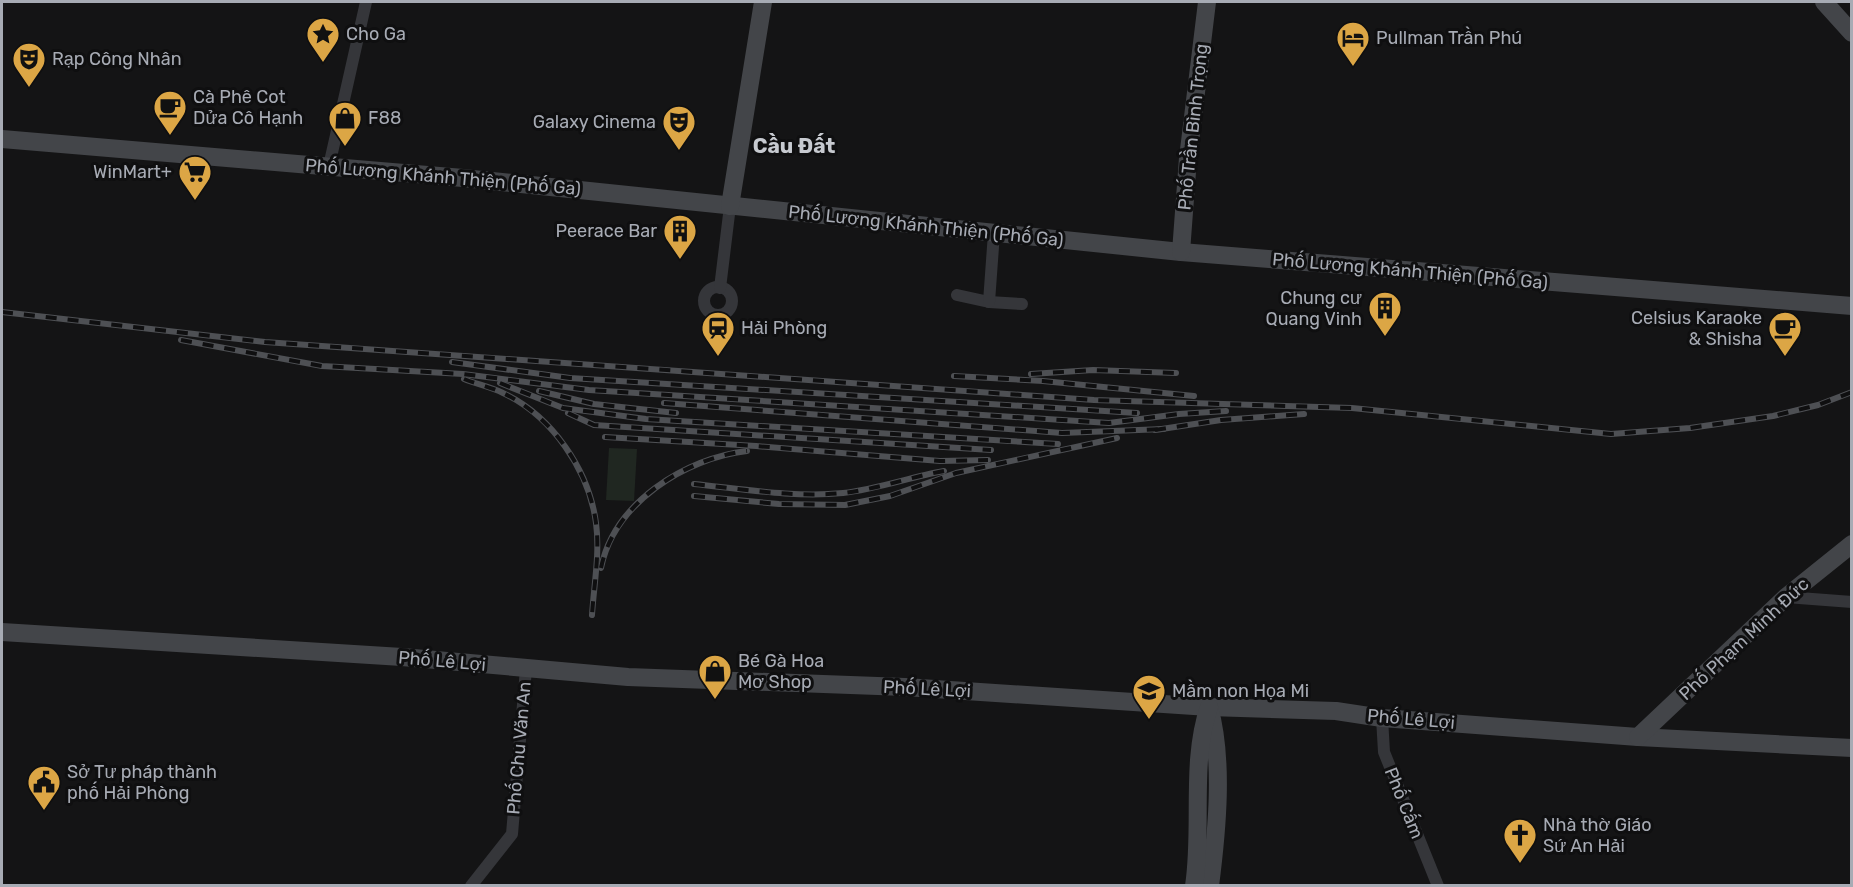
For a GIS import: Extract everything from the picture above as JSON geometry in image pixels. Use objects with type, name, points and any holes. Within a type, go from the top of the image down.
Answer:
[{"type":"main road","points":[[730,206],[740,129],[763,2]]},
{"type":"main road","name":"Phố Trần Bình Trọng","points":[[1181,252],[1188,158],[1206,2]]},
{"type":"main road","points":[[1824,2],[1851,33]]},
{"type":"main road","name":"Phố Lương Khánh Thiện (Phố Ga)","points":[[2,139],[329,166],[1181,252],[1851,306]]},
{"type":"main road","name":"Phố Phạm Minh Đức","points":[[1638,737],[1786,597],[1851,544]]},
{"type":"main road","name":"Phố Lê Lợi","points":[[2,632],[402,657],[654,678],[905,687],[1209,707],[1336,711],[1382,718],[1638,737],[1851,748]]},
{"type":"main road","points":[[1194,885],[1198,860],[1200,733],[1209,707]]},
{"type":"main road","points":[[1209,707],[1216,733],[1217,780],[1210,885]]},
{"type":"street","points":[[329,166],[365,2]]},
{"type":"street","points":[[720,288],[730,206]]},
{"type":"street","points":[[989,302],[994,233]]},
{"type":"street","points":[[957,295],[989,302],[1022,304]]},
{"type":"street","points":[[1786,597],[1851,602]]},
{"type":"street","name":"Phố Chu Văn An","points":[[471,885],[512,834],[526,669]]},
{"type":"street","name":"Phố Cấm","points":[[1382,718],[1384,753],[1438,885]]},
{"type":"shaded area","points":[[609,448],[637,449],[634,501],[606,500]]},
{"type":"railway","points":[[2,312],[265,342],[1094,400],[1352,408],[1611,434],[1690,428],[1773,416],[1818,405],[1852,392]]},
{"type":"railway","points":[[181,340],[322,366],[463,374],[589,390],[1109,423],[1179,414],[1226,411]]},
{"type":"railway","points":[[452,362],[570,378],[1137,413]]},
{"type":"railway","points":[[1031,374],[1093,370],[1176,373]]},
{"type":"railway","points":[[954,376],[1043,381],[1194,396]]},
{"type":"railway","points":[[464,379],[498,391],[521,403],[552,430],[576,465],[592,503],[596,523],[597,557],[592,615]]},
{"type":"railway","points":[[500,383],[563,408],[646,419],[1058,444]]},
{"type":"railway","points":[[539,391],[594,404],[676,413]]},
{"type":"railway","points":[[664,403],[1062,433],[1164,429]]},
{"type":"railway","points":[[568,413],[594,425],[991,450]]},
{"type":"railway","points":[[1155,430],[1221,420],[1304,414]]},
{"type":"railway","points":[[605,437],[756,446],[940,461],[988,460]]},
{"type":"railway","points":[[694,496],[779,504],[845,505],[890,496],[956,473],[1117,438]]},
{"type":"railway","points":[[601,568],[608,545],[621,523],[637,504],[656,488],[700,463],[723,455],[747,451]]},
{"type":"railway","points":[[694,484],[769,492],[825,494],[869,489],[944,471]]},
{"type":"place","name":"Cho Ga","points":[[323,63]]},
{"type":"place","name":"Pullman Trần Phú","points":[[1353,67]]},
{"type":"place","name":"Rạp Công Nhân","points":[[29,88]]},
{"type":"place","name":"Cà Phê Cot Dửa Cô Hạnh","points":[[170,136]]},
{"type":"place","name":"F88","points":[[345,147]]},
{"type":"place","name":"Galaxy Cinema","points":[[679,151]]},
{"type":"place","name":"WinMart+","points":[[195,201]]},
{"type":"place","name":"Peerace Bar","points":[[680,260]]},
{"type":"place","name":"Chung cư Quang Vinh","points":[[1385,337]]},
{"type":"place","name":"Hải Phòng","points":[[718,357]]},
{"type":"place","name":"Celsius Karaoke & Shisha","points":[[1785,357]]},
{"type":"place","name":"Bé Gà Hoa Mơ Shop","points":[[715,700]]},
{"type":"place","name":"Mầm non Họa Mi","points":[[1149,720]]},
{"type":"place","name":"Sở Tư pháp thành phố Hải Phòng","points":[[44,811]]},
{"type":"place","name":"Nhà thờ Giáo Sứ An Hải","points":[[1520,864]]},
{"type":"district","name":"Cầu Đất","points":[[794,146]]}]
